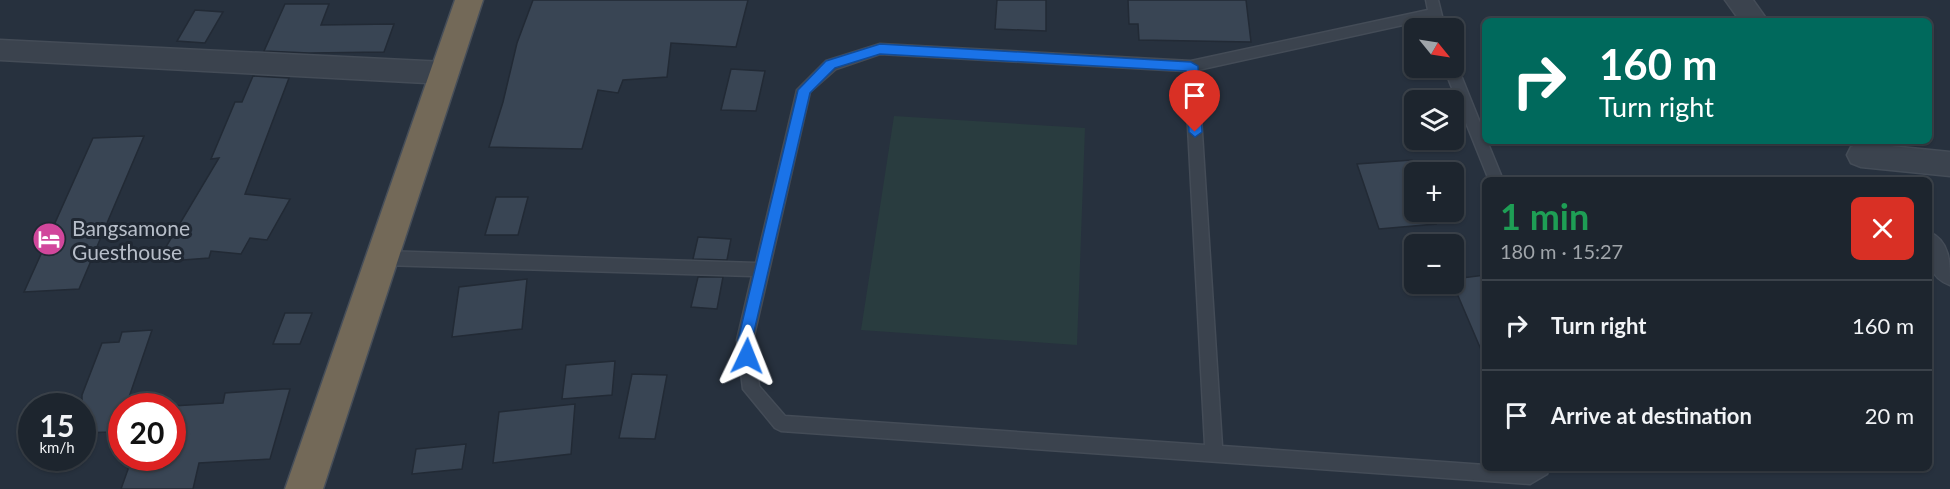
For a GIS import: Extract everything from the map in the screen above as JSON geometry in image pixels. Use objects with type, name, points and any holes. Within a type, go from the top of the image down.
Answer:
[{"type":"highway","points":[[304,489],[469,0]]},
{"type":"street","points":[[1738,0],[1753,18]]},
{"type":"street","points":[[0,50],[445,73]]},
{"type":"street","points":[[1855,148],[1950,164]]},
{"type":"street","points":[[1855,148],[1878,177]]},
{"type":"street","points":[[1932,249],[1950,272]]},
{"type":"lane","points":[[1434,6],[1191,66],[880,49],[831,64],[804,90],[745,340],[752,389],[781,423],[1530,476],[1537,471]]},
{"type":"lane","points":[[1191,66],[1214,454]]},
{"type":"lane","points":[[1455,78],[1495,177]]},
{"type":"lane","points":[[382,258],[761,270]]},
{"type":"shaded area","points":[[894,116],[1085,128],[1077,345],[861,330]]},
{"type":"building","points":[[533,0],[748,0],[736,47],[671,43],[667,77],[623,80],[618,93],[598,90],[582,149],[489,147],[503,102],[517,43]]},
{"type":"building","points":[[997,0],[1046,0],[1046,31],[995,29]]},
{"type":"building","points":[[1128,0],[1246,0],[1251,42],[1139,40],[1138,24],[1129,24]]},
{"type":"building","points":[[285,4],[329,4],[321,25],[394,24],[384,52],[264,51]]},
{"type":"building","points":[[195,10],[223,12],[205,43],[177,41]]},
{"type":"building","points":[[731,69],[765,71],[756,111],[721,110]]},
{"type":"building","points":[[253,76],[289,78],[245,194],[290,199],[267,240],[250,238],[241,254],[211,251],[209,258],[157,262],[219,158],[211,159],[235,102],[242,102]]},
{"type":"building","points":[[144,136],[79,289],[24,292],[93,138]]},
{"type":"building","points":[[1412,160],[1413,162],[1404,162],[1404,222],[1435,222],[1436,224],[1379,229],[1357,164]]},
{"type":"building","points":[[496,197],[528,197],[518,235],[485,235]]},
{"type":"building","points":[[698,237],[731,239],[727,260],[693,259]]},
{"type":"building","points":[[1482,275],[1482,352],[1457,294],[1464,294],[1464,278]]},
{"type":"building","points":[[698,277],[723,277],[717,309],[691,307]]},
{"type":"building","points":[[527,279],[522,329],[452,337],[459,287]]},
{"type":"building","points":[[285,313],[312,313],[300,344],[273,344]]},
{"type":"building","points":[[152,330],[130,393],[108,393],[108,432],[96,432],[96,393],[83,393],[102,343],[119,342],[122,332]]},
{"type":"building","points":[[615,361],[612,395],[562,399],[566,365]]},
{"type":"building","points":[[632,374],[667,375],[655,439],[619,438]]},
{"type":"building","points":[[290,389],[270,459],[199,463],[193,489],[121,489],[127,471],[186,471],[186,405],[223,403],[225,393]]},
{"type":"building","points":[[575,404],[571,454],[493,463],[499,412]]},
{"type":"building","points":[[466,444],[462,469],[412,474],[416,449]]},
{"type":"place","name":"Bangsamone Guesthouse","points":[[49,239]]},
{"type":"route","points":[[747,356],[745,340],[804,90],[831,64],[880,49],[1191,66],[1195,132]]}]
